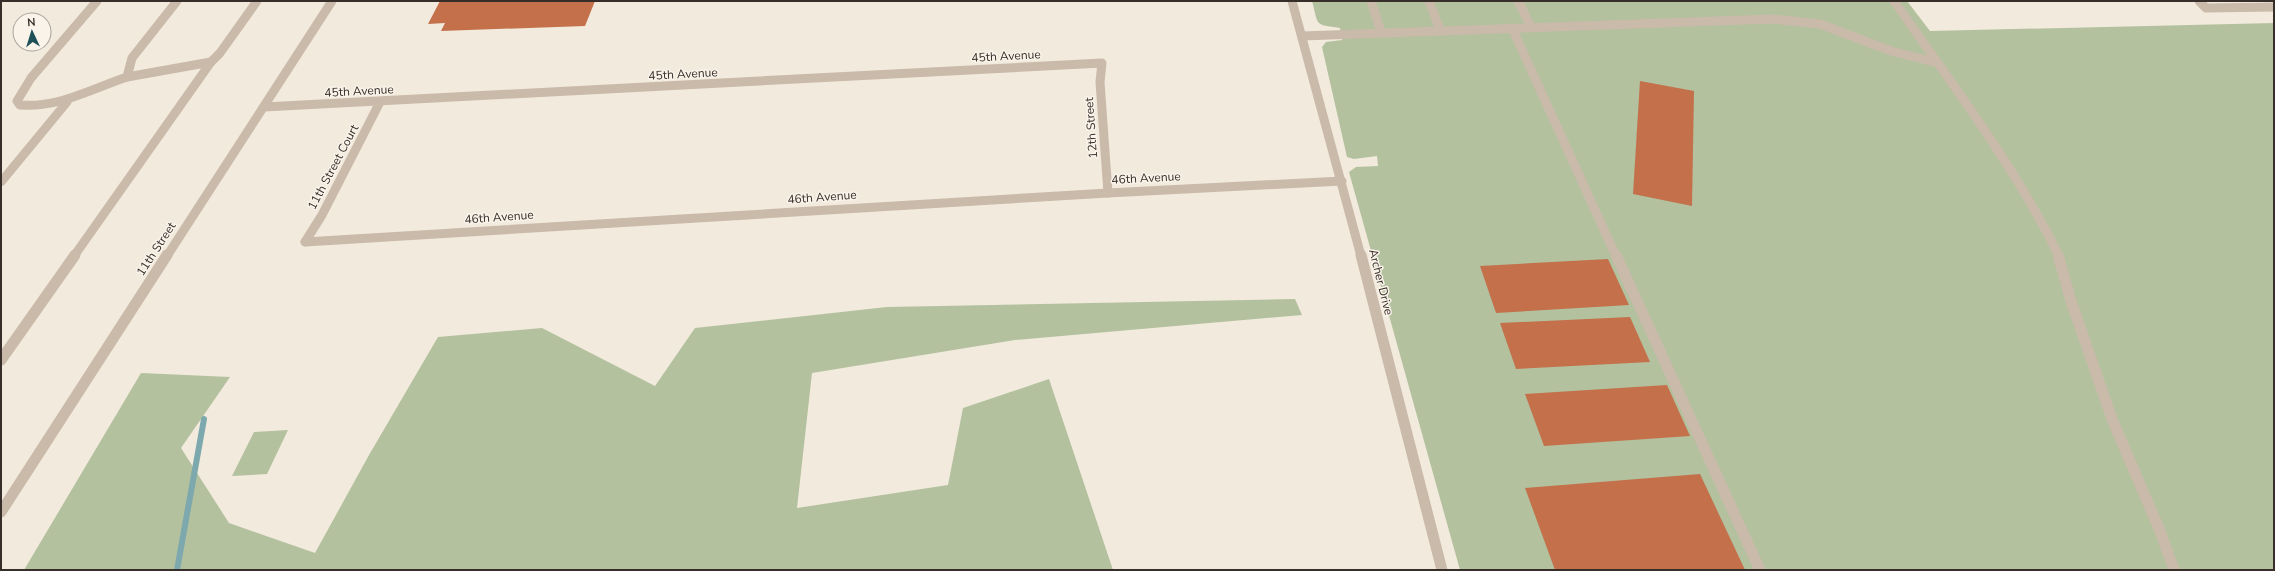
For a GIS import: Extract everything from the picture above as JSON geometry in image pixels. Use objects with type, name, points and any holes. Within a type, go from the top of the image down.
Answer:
[{"type":"street","points":[[97,1],[31,78],[17,101],[20,105],[44,107],[67,102],[127,77],[211,62]]},
{"type":"street","points":[[127,77],[132,58],[177,1]]},
{"type":"street","points":[[1,360],[211,62],[220,53],[257,1]]},
{"type":"street","name":"11th Street","points":[[1,512],[332,1]]},
{"type":"street","name":"Archer Drive","points":[[1292,1],[1342,181],[1442,570]]},
{"type":"street","points":[[1371,1],[1381,32]]},
{"type":"street","points":[[1430,1],[1440,30]]},
{"type":"street","points":[[1518,1],[1531,27]]},
{"type":"street","points":[[1894,1],[1986,132],[2047,232],[2061,260],[2071,301],[2099,383],[2160,531],[2174,570]]},
{"type":"street","points":[[2199,1],[2206,8],[2274,7]]},
{"type":"street","points":[[1302,36],[1772,18],[1820,24],[1891,51],[1938,63]]},
{"type":"street","points":[[1512,28],[1760,570]]},
{"type":"street","name":"45th Avenue","points":[[264,107],[1102,63]]},
{"type":"street","name":"12th Street","points":[[1102,63],[1100,82],[1108,193]]},
{"type":"street","points":[[1,182],[67,102]]},
{"type":"street","name":"11th Street Court","points":[[305,242],[322,215],[380,102]]},
{"type":"street","name":"46th Avenue","points":[[305,242],[1108,193],[1342,181]]},
{"type":"green space","points":[[1312,1],[1907,1],[1930,31],[2274,23],[2274,570],[1460,570],[1349,172],[1356,167],[1378,166],[1377,156],[1354,159],[1347,157],[1322,47],[1326,42],[1342,40],[1340,28],[1326,26],[1319,23]]},
{"type":"green space","points":[[1295,299],[1302,315],[1015,340],[812,373],[797,508],[948,485],[963,408],[1049,379],[1113,570],[24,570],[141,373],[230,377],[181,448],[229,523],[315,553],[369,455],[438,337],[542,328],[655,386],[695,328],[887,307]]},
{"type":"green space","points":[[288,430],[267,474],[232,476],[254,432]]},
{"type":"building","points":[[440,1],[595,1],[585,26],[441,31],[445,23],[428,24]]},
{"type":"building","points":[[1640,81],[1694,91],[1692,206],[1633,194]]},
{"type":"building","points":[[1608,259],[1629,305],[1496,313],[1480,266]]},
{"type":"building","points":[[1630,317],[1650,362],[1516,369],[1500,323]]},
{"type":"building","points":[[1667,385],[1690,436],[1544,446],[1525,394]]},
{"type":"building","points":[[1700,474],[1745,570],[1555,570],[1525,488]]},
{"type":"waterway","points":[[177,570],[204,419]]}]
